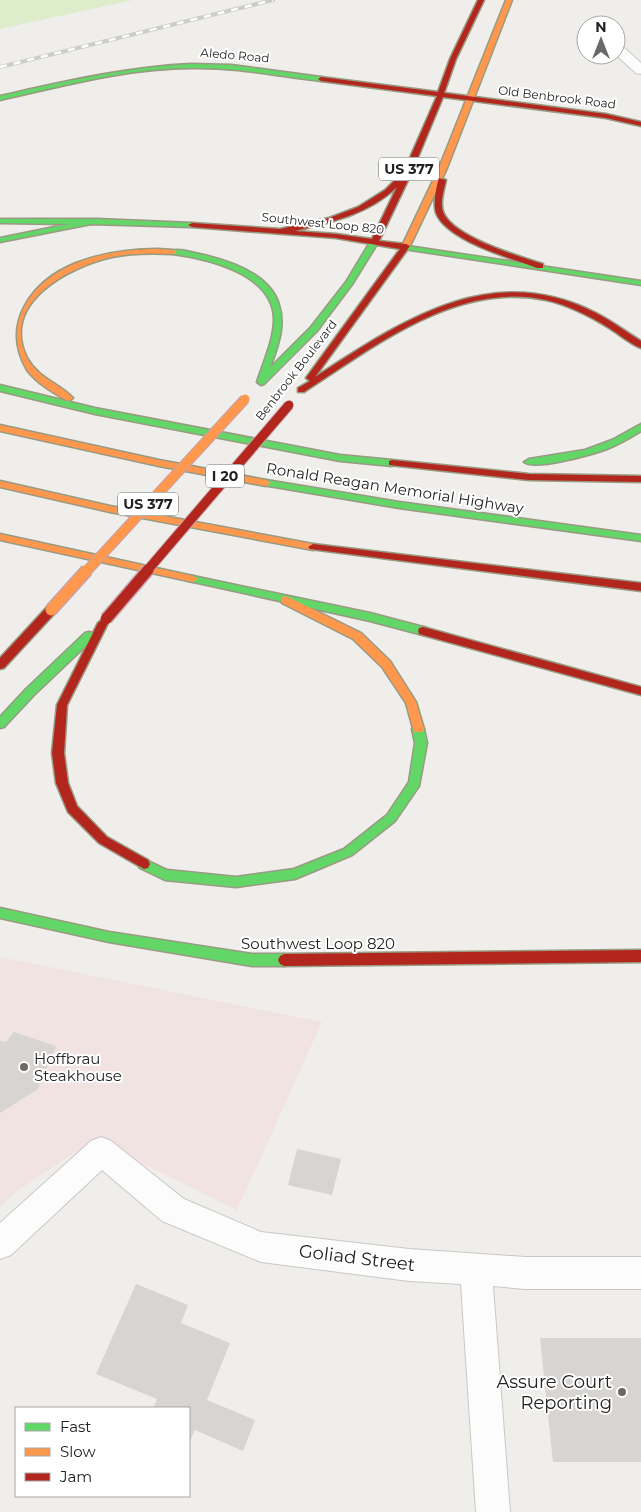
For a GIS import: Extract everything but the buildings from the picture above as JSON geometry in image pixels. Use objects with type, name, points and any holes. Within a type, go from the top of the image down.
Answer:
[{"type":"main road","name":"Benbrook Boulevard","points":[[0,665],[245,399],[314,329],[349,283],[375,241],[407,174],[440,96],[453,59],[482,0]]},
{"type":"main road","name":"Benbrook Boulevard","points":[[0,724],[30,692],[104,621],[289,405],[406,246],[443,168],[509,0]]},
{"type":"main road","name":"Aledo Road","points":[[0,98],[103,75],[190,65],[262,70],[470,99]]},
{"type":"main road","name":"Old Benbrook Road","points":[[470,99],[606,116],[641,124]]},
{"type":"main road","points":[[443,168],[439,207],[444,220],[469,238],[540,266]]},
{"type":"main road","points":[[282,231],[333,220],[356,212],[381,199],[407,174]]},
{"type":"main road","name":"Southwest Loop 820","points":[[0,221],[164,223],[282,231],[375,241],[641,283]]},
{"type":"main road","points":[[0,240],[97,221]]},
{"type":"main road","points":[[95,412],[48,387],[31,372],[22,358],[15,339],[15,321],[26,300],[47,282],[74,268],[105,257],[136,252],[169,252],[194,255],[230,266],[252,277],[268,294],[278,313],[275,336],[262,382]]},
{"type":"main road","points":[[301,390],[409,322],[440,308],[470,298],[510,294],[536,294],[565,301],[601,316],[622,329],[641,345]]},
{"type":"main road","points":[[0,388],[95,412],[340,458],[529,477],[641,479]]},
{"type":"main road","points":[[375,462],[416,460],[516,464],[567,459],[598,451],[626,439],[641,427]]},
{"type":"main road","name":"Ronald Reagan Memorial Highway","points":[[0,428],[150,461],[288,488],[452,514],[641,538]]},
{"type":"main road","points":[[0,484],[110,510],[315,547],[641,587]]},
{"type":"main road","points":[[452,514],[509,507]]},
{"type":"main road","points":[[0,537],[370,618],[474,644],[641,691]]},
{"type":"main road","points":[[315,547],[342,564]]},
{"type":"main road","points":[[104,621],[62,705],[58,752],[62,783],[72,809],[103,840],[122,853],[165,875],[236,882],[295,874],[348,852],[391,818],[415,783],[421,742],[412,702],[386,664],[357,636],[286,600]]},
{"type":"main road","points":[[0,650],[39,623]]},
{"type":"main road","name":"Southwest Loop 820","points":[[0,913],[109,937],[252,960],[641,956]]},
{"type":"street","points":[[626,57],[641,70]]},
{"type":"street","name":"Goliad Street","points":[[0,1244],[101,1151],[173,1210],[261,1247],[409,1265],[525,1273],[641,1272]]},
{"type":"street","points":[[476,1269],[493,1512]]},
{"type":"shaded area","points":[[0,957],[322,1022],[237,1210],[94,1140],[16,1192],[0,1207]]},
{"type":"green space","points":[[0,0],[133,0],[0,29]]},
{"type":"railway","points":[[0,67],[273,0]]},
{"type":"traffic: fast","points":[[0,98],[108,74],[163,67],[218,66],[321,79]]},
{"type":"traffic: fast","points":[[0,221],[192,225]]},
{"type":"traffic: fast","points":[[0,240],[97,221]]},
{"type":"traffic: fast","points":[[263,380],[314,329],[349,283],[375,241]]},
{"type":"traffic: fast","points":[[404,247],[641,283]]},
{"type":"traffic: fast","points":[[173,252],[204,257],[222,263],[239,270],[267,290],[275,303],[278,319],[274,343],[261,382]]},
{"type":"traffic: fast","points":[[0,388],[95,411],[340,458],[392,463]]},
{"type":"traffic: fast","points":[[529,462],[559,458],[601,448],[641,427]]},
{"type":"traffic: fast","points":[[266,483],[399,505],[641,538]]},
{"type":"traffic: fast","points":[[193,579],[370,617],[423,631]]},
{"type":"traffic: fast","points":[[0,724],[30,692],[89,636]]},
{"type":"traffic: fast","points":[[144,864],[165,875],[236,882],[295,874],[348,852],[391,818],[415,783],[421,743],[418,729]]},
{"type":"traffic: fast","points":[[0,913],[109,937],[252,960],[284,960]]},
{"type":"traffic: slow","points":[[406,246],[443,168],[509,0]]},
{"type":"traffic: slow","points":[[69,398],[44,382],[24,360],[17,341],[17,323],[23,308],[33,294],[46,282],[79,265],[120,254],[173,252]]},
{"type":"traffic: slow","points":[[51,610],[245,399]]},
{"type":"traffic: slow","points":[[0,428],[159,463],[266,483]]},
{"type":"traffic: slow","points":[[0,484],[110,509],[313,547]]},
{"type":"traffic: slow","points":[[0,537],[193,579]]},
{"type":"traffic: slow","points":[[286,600],[357,636],[386,664],[411,702],[418,729]]},
{"type":"traffic: jam","points":[[375,241],[407,174],[440,96],[453,59],[481,0]]},
{"type":"traffic: jam","points":[[321,79],[606,116],[641,124]]},
{"type":"traffic: jam","points":[[283,231],[331,220],[361,209],[388,192],[400,180]]},
{"type":"traffic: jam","points":[[442,180],[439,207],[441,215],[447,223],[471,239],[486,246],[540,266]]},
{"type":"traffic: jam","points":[[192,225],[336,236],[404,247]]},
{"type":"traffic: jam","points":[[310,378],[406,246]]},
{"type":"traffic: jam","points":[[301,390],[386,336],[426,315],[466,300],[506,294],[548,298],[593,314],[641,345]]},
{"type":"traffic: jam","points":[[106,619],[289,405]]},
{"type":"traffic: jam","points":[[392,463],[529,477],[641,479]]},
{"type":"traffic: jam","points":[[313,547],[641,587]]},
{"type":"traffic: jam","points":[[0,665],[51,610]]},
{"type":"traffic: jam","points":[[103,623],[62,705],[58,753],[62,783],[72,809],[103,840],[144,864]]},
{"type":"traffic: jam","points":[[423,631],[641,691]]},
{"type":"traffic: jam","points":[[284,960],[641,956]]},
{"type":"place","name":"Hoffbrau Steakhouse","points":[[24,1067]]},
{"type":"place","name":"Assure Court Reporting","points":[[622,1392]]}]
